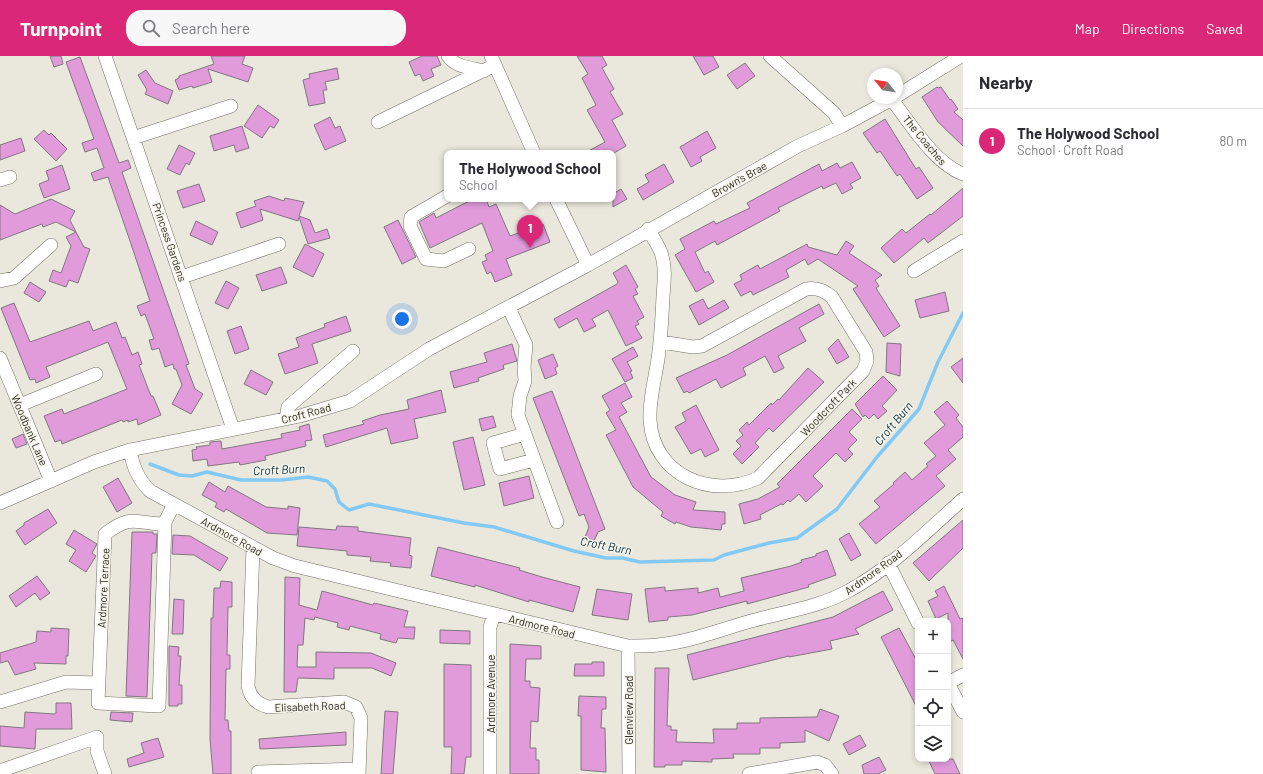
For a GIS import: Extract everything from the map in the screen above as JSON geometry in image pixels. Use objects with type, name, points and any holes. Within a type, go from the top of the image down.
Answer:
[{"type":"street","name":"Princess Gardens","points":[[105,56],[233,429]]},
{"type":"street","points":[[448,56],[451,61],[462,66],[490,64]]},
{"type":"street","points":[[770,56],[834,113],[842,126]]},
{"type":"street","name":"Brown's Brae","points":[[903,92],[961,56]]},
{"type":"street","points":[[378,122],[490,64]]},
{"type":"street","points":[[490,64],[533,150]]},
{"type":"street","name":"Brown's Brae","points":[[588,265],[648,229],[798,146],[842,126],[883,104]]},
{"type":"street","name":"The Coaches","points":[[898,104],[940,160],[952,169],[963,174]]},
{"type":"street","points":[[133,138],[231,106]]},
{"type":"street","points":[[444,198],[411,217],[410,226],[426,259],[444,261],[469,248]]},
{"type":"street","points":[[557,202],[588,265]]},
{"type":"street","name":"Woodcroft Park","points":[[648,229],[662,256],[664,270],[661,342],[650,409],[651,431],[655,442],[666,461],[679,473],[693,481],[715,486],[737,485],[758,478],[863,371],[867,361],[864,348],[832,297],[824,291],[815,288],[806,289],[702,346],[693,347],[661,342]]},
{"type":"street","points":[[914,270],[963,241]]},
{"type":"street","points":[[182,277],[279,244]]},
{"type":"street","points":[[0,281],[14,278],[51,246]]},
{"type":"street","name":"Croft Road","points":[[0,503],[94,462],[130,450],[286,419],[350,401],[429,349],[588,265]]},
{"type":"street","points":[[509,308],[526,346],[524,367],[525,381],[520,396],[518,415],[557,522]]},
{"type":"street","points":[[286,419],[288,407],[353,350]]},
{"type":"street","name":"Woodbank Lane","points":[[0,358],[51,481]]},
{"type":"street","points":[[20,405],[96,374]]},
{"type":"street","points":[[525,434],[493,443],[500,468],[534,460]]},
{"type":"street","name":"Ardmore Road","points":[[130,450],[133,464],[140,481],[150,490],[273,558],[295,566],[628,646],[660,645],[818,605],[852,590],[888,563],[963,500]]},
{"type":"street","points":[[165,522],[174,504]]},
{"type":"street","name":"Ardmore Terrace","points":[[135,520],[155,524],[164,524],[165,522],[159,706],[98,703],[98,683],[105,534],[118,524],[135,520]]},
{"type":"street","name":"Elisabeth Road","points":[[253,548],[248,686],[251,696],[258,704],[268,707],[344,702],[356,707],[362,718],[359,771]]},
{"type":"street","points":[[888,563],[916,618]]},
{"type":"street","name":"Ardmore Avenue","points":[[490,774],[490,627],[494,614]]},
{"type":"street","name":"Glenview Road","points":[[628,646],[629,774]]},
{"type":"street","points":[[951,681],[963,675]]},
{"type":"street","points":[[0,702],[66,682],[98,683]]},
{"type":"street","points":[[951,689],[963,712]]},
{"type":"street","points":[[0,772],[97,737],[97,751],[105,774]]},
{"type":"street","points":[[749,774],[817,762],[825,765],[832,774]]},
{"type":"street","points":[[258,774],[258,772],[359,771]]},
{"type":"building","points":[[50,56],[61,56],[63,64],[54,67]]},
{"type":"building","points":[[211,56],[245,56],[242,64],[253,68],[248,82],[208,69],[212,82],[193,88],[192,86],[179,90],[175,80],[179,78],[179,76],[214,64]]},
{"type":"building","points":[[422,56],[437,56],[441,65],[431,69],[434,76],[423,81],[420,74],[415,76],[409,62]]},
{"type":"building","points":[[577,56],[602,56],[607,65],[602,68],[614,89],[610,92],[623,114],[612,120],[626,146],[616,152],[616,150],[590,150],[605,142],[587,110],[596,105],[582,78],[588,74]]},
{"type":"building","points":[[693,56],[713,56],[719,67],[704,75]]},
{"type":"building","points":[[80,57],[119,163],[128,160],[131,168],[122,172],[189,364],[186,365],[195,389],[203,394],[191,414],[172,404],[182,385],[173,364],[165,367],[159,348],[152,350],[149,340],[154,339],[145,314],[141,316],[137,306],[150,301],[108,177],[94,181],[91,173],[104,168],[97,148],[85,152],[82,143],[94,139],[66,62]]},
{"type":"building","points":[[745,63],[755,76],[737,89],[727,75]]},
{"type":"building","points":[[337,68],[339,79],[325,82],[327,90],[323,90],[325,103],[309,106],[303,80],[310,78],[309,74]]},
{"type":"building","points":[[146,70],[155,83],[173,91],[168,104],[145,94],[147,90],[138,75]]},
{"type":"building","points":[[937,87],[941,87],[950,100],[951,99],[958,109],[954,112],[963,120],[963,146],[938,122],[922,97]]},
{"type":"building","points":[[258,105],[279,120],[274,128],[270,126],[262,138],[244,126]]},
{"type":"building","points":[[330,117],[335,128],[340,126],[346,141],[325,150],[314,125]]},
{"type":"building","points":[[885,119],[916,169],[919,167],[933,188],[917,199],[900,174],[897,176],[880,151],[877,153],[863,133]]},
{"type":"building","points":[[242,126],[249,148],[236,152],[234,145],[214,151],[210,136]]},
{"type":"building","points":[[44,130],[49,135],[51,133],[67,149],[56,161],[34,139]]},
{"type":"building","points":[[707,131],[716,148],[700,157],[702,161],[691,167],[680,147]]},
{"type":"building","points":[[21,138],[25,151],[0,160],[0,145]]},
{"type":"building","points":[[179,145],[195,153],[189,165],[186,163],[180,175],[167,169]]},
{"type":"building","points":[[852,162],[861,178],[850,184],[853,188],[842,194],[836,183],[823,189],[822,186],[778,208],[780,211],[717,245],[715,241],[695,252],[705,273],[708,271],[714,282],[696,292],[675,255],[685,249],[680,239],[714,221],[716,224],[750,208],[747,203],[819,164],[822,171],[837,163],[840,168]]},
{"type":"building","points":[[664,164],[674,182],[643,200],[637,189],[649,182],[645,175]]},
{"type":"building","points":[[62,165],[70,189],[44,198],[39,184],[49,180],[46,171]]},
{"type":"building","points":[[199,184],[205,201],[183,208],[177,191]]},
{"type":"building","points":[[963,188],[963,216],[928,243],[924,238],[894,263],[881,248],[902,229],[906,233],[930,214],[931,215]]},
{"type":"building","points":[[621,189],[627,199],[613,207],[613,202],[616,202],[616,192]]},
{"type":"building","points":[[269,196],[284,201],[285,198],[304,202],[299,216],[310,220],[315,233],[327,229],[330,238],[308,244],[299,217],[298,221],[260,209],[263,220],[241,228],[236,213],[256,206],[254,201]]},
{"type":"building","points":[[51,199],[75,211],[70,220],[76,232],[56,222],[43,227],[42,224],[0,240],[0,205],[15,214]]},
{"type":"building","points":[[467,202],[487,202],[489,207],[496,204],[510,236],[543,224],[550,242],[506,259],[512,275],[495,282],[491,272],[487,274],[482,262],[487,260],[485,255],[493,251],[482,223],[430,248],[419,222],[434,213],[436,218]]},
{"type":"building","points":[[398,220],[416,257],[402,264],[384,227]]},
{"type":"building","points":[[196,221],[218,232],[212,245],[190,235]]},
{"type":"building","points":[[76,232],[84,247],[90,249],[78,283],[69,280],[66,287],[49,281],[53,270],[61,273],[71,246],[66,237]]},
{"type":"building","points":[[846,241],[854,246],[849,253],[882,275],[875,280],[879,286],[876,288],[900,326],[884,337],[853,289],[858,286],[818,259],[808,265],[805,259],[786,270],[789,277],[753,295],[751,291],[741,296],[734,284],[742,280],[740,275],[758,265],[760,269],[807,244],[808,247],[837,255]]},
{"type":"building","points":[[305,244],[324,254],[313,277],[293,267]]},
{"type":"building","points":[[626,265],[638,287],[635,289],[638,294],[633,296],[644,317],[637,321],[639,324],[635,326],[642,338],[626,346],[608,310],[592,319],[596,326],[584,332],[577,318],[559,328],[554,319],[617,284],[618,282],[613,273]]},
{"type":"building","points":[[281,267],[287,283],[262,291],[256,275]]},
{"type":"building","points":[[226,281],[239,288],[228,309],[215,303]]},
{"type":"building","points":[[30,282],[46,292],[39,302],[24,293]]},
{"type":"building","points":[[945,292],[949,311],[920,318],[915,300]]},
{"type":"building","points":[[703,299],[708,309],[724,300],[729,308],[699,325],[689,306]]},
{"type":"building","points":[[14,303],[30,342],[89,321],[93,331],[116,322],[122,338],[125,337],[132,355],[138,352],[142,364],[139,365],[151,396],[153,396],[161,415],[138,425],[137,419],[128,422],[128,420],[123,422],[122,420],[62,444],[61,440],[55,442],[44,416],[62,409],[64,414],[127,389],[108,342],[46,367],[50,377],[36,383],[35,379],[30,380],[1,308]]},
{"type":"building","points":[[819,304],[824,314],[799,328],[806,341],[778,356],[784,368],[774,373],[765,356],[743,368],[746,375],[721,388],[716,379],[689,393],[687,391],[684,393],[676,378],[727,355]]},
{"type":"building","points":[[346,316],[351,331],[312,344],[318,363],[285,374],[278,354],[299,347],[296,338],[325,327],[324,324]]},
{"type":"building","points":[[241,326],[249,349],[235,354],[227,331]]},
{"type":"building","points":[[838,339],[849,357],[837,364],[828,349]]},
{"type":"building","points":[[887,343],[901,344],[900,376],[886,372]]},
{"type":"building","points":[[512,344],[517,361],[503,365],[504,369],[478,378],[479,381],[454,388],[450,372],[487,362],[484,353]]},
{"type":"building","points":[[633,347],[638,356],[627,362],[632,371],[630,372],[633,378],[625,382],[612,359]]},
{"type":"building","points":[[553,354],[558,366],[555,368],[557,374],[545,379],[538,360]]},
{"type":"building","points":[[963,358],[963,383],[951,367]]},
{"type":"building","points":[[808,368],[824,382],[773,432],[769,428],[755,443],[759,447],[742,464],[733,454],[741,446],[736,441],[743,435],[739,430],[747,422],[749,425],[771,403],[772,405],[778,399],[779,400]]},
{"type":"building","points":[[251,370],[273,382],[266,395],[244,384]]},
{"type":"building","points":[[883,376],[897,390],[882,406],[887,411],[878,419],[874,414],[869,419],[865,415],[863,417],[855,404]]},
{"type":"building","points":[[625,383],[632,397],[621,403],[627,412],[619,417],[651,477],[675,495],[696,502],[693,510],[725,512],[725,524],[722,524],[721,530],[691,527],[676,522],[675,524],[661,516],[663,512],[633,487],[606,435],[616,430],[606,413],[610,410],[602,396]]},
{"type":"building","points":[[441,390],[446,412],[414,419],[418,438],[391,444],[387,428],[326,447],[323,435],[364,424],[362,421],[380,415],[409,409],[407,400]]},
{"type":"building","points":[[552,391],[605,529],[598,532],[594,541],[585,537],[589,527],[584,514],[579,516],[533,398]]},
{"type":"building","points":[[947,401],[959,415],[956,418],[963,427],[963,437],[948,450],[956,459],[936,476],[945,486],[876,544],[859,524],[880,507],[874,501],[894,484],[893,483],[905,472],[912,480],[928,466],[926,464],[936,456],[924,443],[945,425],[934,412]]},
{"type":"building","points":[[696,405],[719,450],[705,457],[701,449],[691,454],[675,427],[686,421],[682,413]]},
{"type":"building","points":[[852,409],[862,419],[849,432],[857,440],[848,449],[853,454],[845,462],[836,453],[813,476],[823,486],[806,502],[799,494],[790,502],[788,500],[783,505],[781,504],[760,515],[761,519],[744,524],[739,504],[758,499],[780,487],[777,484]]},
{"type":"building","points":[[493,416],[496,427],[482,431],[479,419]]},
{"type":"building","points":[[309,424],[312,440],[305,441],[306,446],[265,456],[266,460],[240,465],[239,462],[208,466],[207,459],[193,461],[192,450],[197,449],[196,447],[210,445],[210,442],[221,441],[222,449],[282,438],[281,434],[300,430],[299,427]]},
{"type":"building","points":[[23,434],[27,444],[16,448],[12,439]]},
{"type":"building","points":[[473,437],[485,485],[464,490],[453,442]]},
{"type":"building","points":[[529,476],[534,498],[504,506],[499,483]]},
{"type":"building","points":[[118,478],[132,503],[117,512],[103,487]]},
{"type":"building","points":[[209,482],[225,492],[228,486],[266,507],[288,509],[288,506],[300,508],[297,535],[267,533],[226,509],[224,512],[215,507],[217,503],[202,495]]},
{"type":"building","points":[[48,509],[57,523],[25,545],[16,531],[24,525],[24,523]]},
{"type":"building","points":[[963,520],[963,548],[929,581],[913,563]]},
{"type":"building","points":[[337,526],[358,527],[358,531],[411,538],[409,555],[412,556],[411,568],[390,566],[391,563],[370,561],[371,557],[347,555],[347,551],[297,546],[299,527],[336,530]]},
{"type":"building","points":[[74,530],[97,544],[92,553],[96,556],[86,572],[69,561],[76,550],[66,544]]},
{"type":"building","points":[[132,532],[153,532],[153,534],[157,534],[156,553],[152,553],[147,697],[126,696]]},
{"type":"building","points":[[849,533],[861,555],[851,561],[839,539]]},
{"type":"building","points":[[173,535],[190,536],[228,558],[220,571],[194,555],[172,554]]},
{"type":"building","points":[[438,547],[520,568],[519,570],[580,587],[573,612],[529,600],[529,602],[475,585],[475,587],[431,576]]},
{"type":"building","points":[[827,550],[836,575],[808,585],[809,587],[747,604],[747,601],[692,615],[668,617],[668,620],[649,622],[645,589],[665,587],[665,591],[698,588],[698,593],[718,588],[720,597],[744,591],[741,578],[791,566],[802,562],[801,560],[816,556],[816,554]]},
{"type":"building","points":[[37,576],[50,593],[40,600],[35,593],[16,607],[9,596]]},
{"type":"building","points":[[285,577],[300,578],[299,605],[317,610],[322,591],[373,605],[374,603],[408,611],[404,627],[415,627],[414,639],[398,638],[396,643],[380,639],[381,634],[350,626],[349,630],[337,627],[338,623],[315,617],[314,620],[305,618],[303,645],[298,645],[297,667],[316,667],[316,652],[371,653],[396,663],[391,676],[372,668],[334,668],[334,679],[298,678],[296,692],[284,692]]},
{"type":"building","points":[[221,581],[232,582],[232,607],[228,607],[227,655],[230,655],[230,669],[226,669],[225,720],[228,720],[229,731],[231,731],[231,774],[213,774],[210,739],[211,618],[213,618],[214,588],[220,588]]},
{"type":"building","points":[[944,586],[960,619],[963,618],[963,659],[953,640],[951,641],[951,618],[948,618],[948,613],[936,618],[928,601],[938,596],[935,591]]},
{"type":"building","points":[[597,589],[632,594],[628,620],[592,615]]},
{"type":"building","points":[[883,591],[893,610],[855,629],[859,634],[830,641],[832,649],[789,656],[693,680],[687,655],[833,617]]},
{"type":"building","points":[[174,599],[184,600],[183,634],[172,634]]},
{"type":"building","points":[[51,628],[69,629],[68,656],[66,656],[66,664],[34,663],[36,669],[15,675],[8,661],[0,663],[0,653],[36,642],[37,631],[51,632]]},
{"type":"building","points":[[899,628],[915,657],[915,704],[881,637]]},
{"type":"building","points":[[440,630],[470,631],[470,644],[440,643]]},
{"type":"building","points":[[510,644],[541,646],[541,659],[526,659],[525,681],[530,681],[530,687],[540,688],[538,722],[531,721],[530,748],[536,748],[536,760],[539,760],[539,774],[510,774]]},
{"type":"building","points":[[169,646],[179,647],[178,656],[181,656],[179,685],[182,685],[182,704],[178,704],[178,706],[169,706]]},
{"type":"building","points":[[592,662],[604,662],[604,676],[574,676],[575,664],[592,664]]},
{"type":"building","points":[[444,664],[471,665],[471,757],[466,757],[464,774],[451,774],[452,747],[444,747]]},
{"type":"building","points":[[655,668],[669,668],[667,726],[671,726],[671,730],[677,730],[676,742],[714,743],[713,729],[737,729],[737,723],[760,723],[760,718],[817,717],[820,709],[839,716],[829,741],[805,730],[805,742],[780,743],[780,748],[760,748],[760,754],[733,754],[734,758],[712,759],[712,762],[682,761],[682,765],[665,765],[665,767],[654,767]]},
{"type":"building","points":[[579,696],[606,697],[606,709],[602,709],[601,728],[605,728],[606,772],[581,770],[581,716],[578,716]]},
{"type":"building","points":[[56,703],[71,703],[72,729],[36,729],[35,749],[0,746],[0,726],[24,728],[25,712],[54,714],[56,713]]},
{"type":"building","points":[[385,711],[398,712],[393,774],[381,774]]},
{"type":"building","points":[[111,712],[133,713],[132,722],[110,720]]},
{"type":"building","points":[[346,732],[346,745],[260,749],[259,739]]},
{"type":"building","points":[[860,735],[866,746],[849,755],[843,744]]},
{"type":"building","points":[[158,738],[164,757],[129,767],[127,759],[144,753],[141,743]]},
{"type":"building","points":[[879,757],[886,770],[878,774],[864,774],[862,765]]},
{"type":"building","points":[[951,759],[953,759],[960,774],[935,774],[929,762],[951,762]]},
{"type":"waterway","name":"Croft Burn","points":[[150,464],[179,475],[192,476],[207,472],[241,480],[282,480],[308,477],[327,481],[335,489],[339,502],[349,510],[369,504],[464,523],[494,527],[574,551],[606,558],[622,558],[640,562],[714,560],[724,555],[769,543],[797,538],[837,509],[877,457],[919,409],[938,362],[963,313]]},
{"type":"place","name":"The Holywood School","points":[[530,248]]}]
